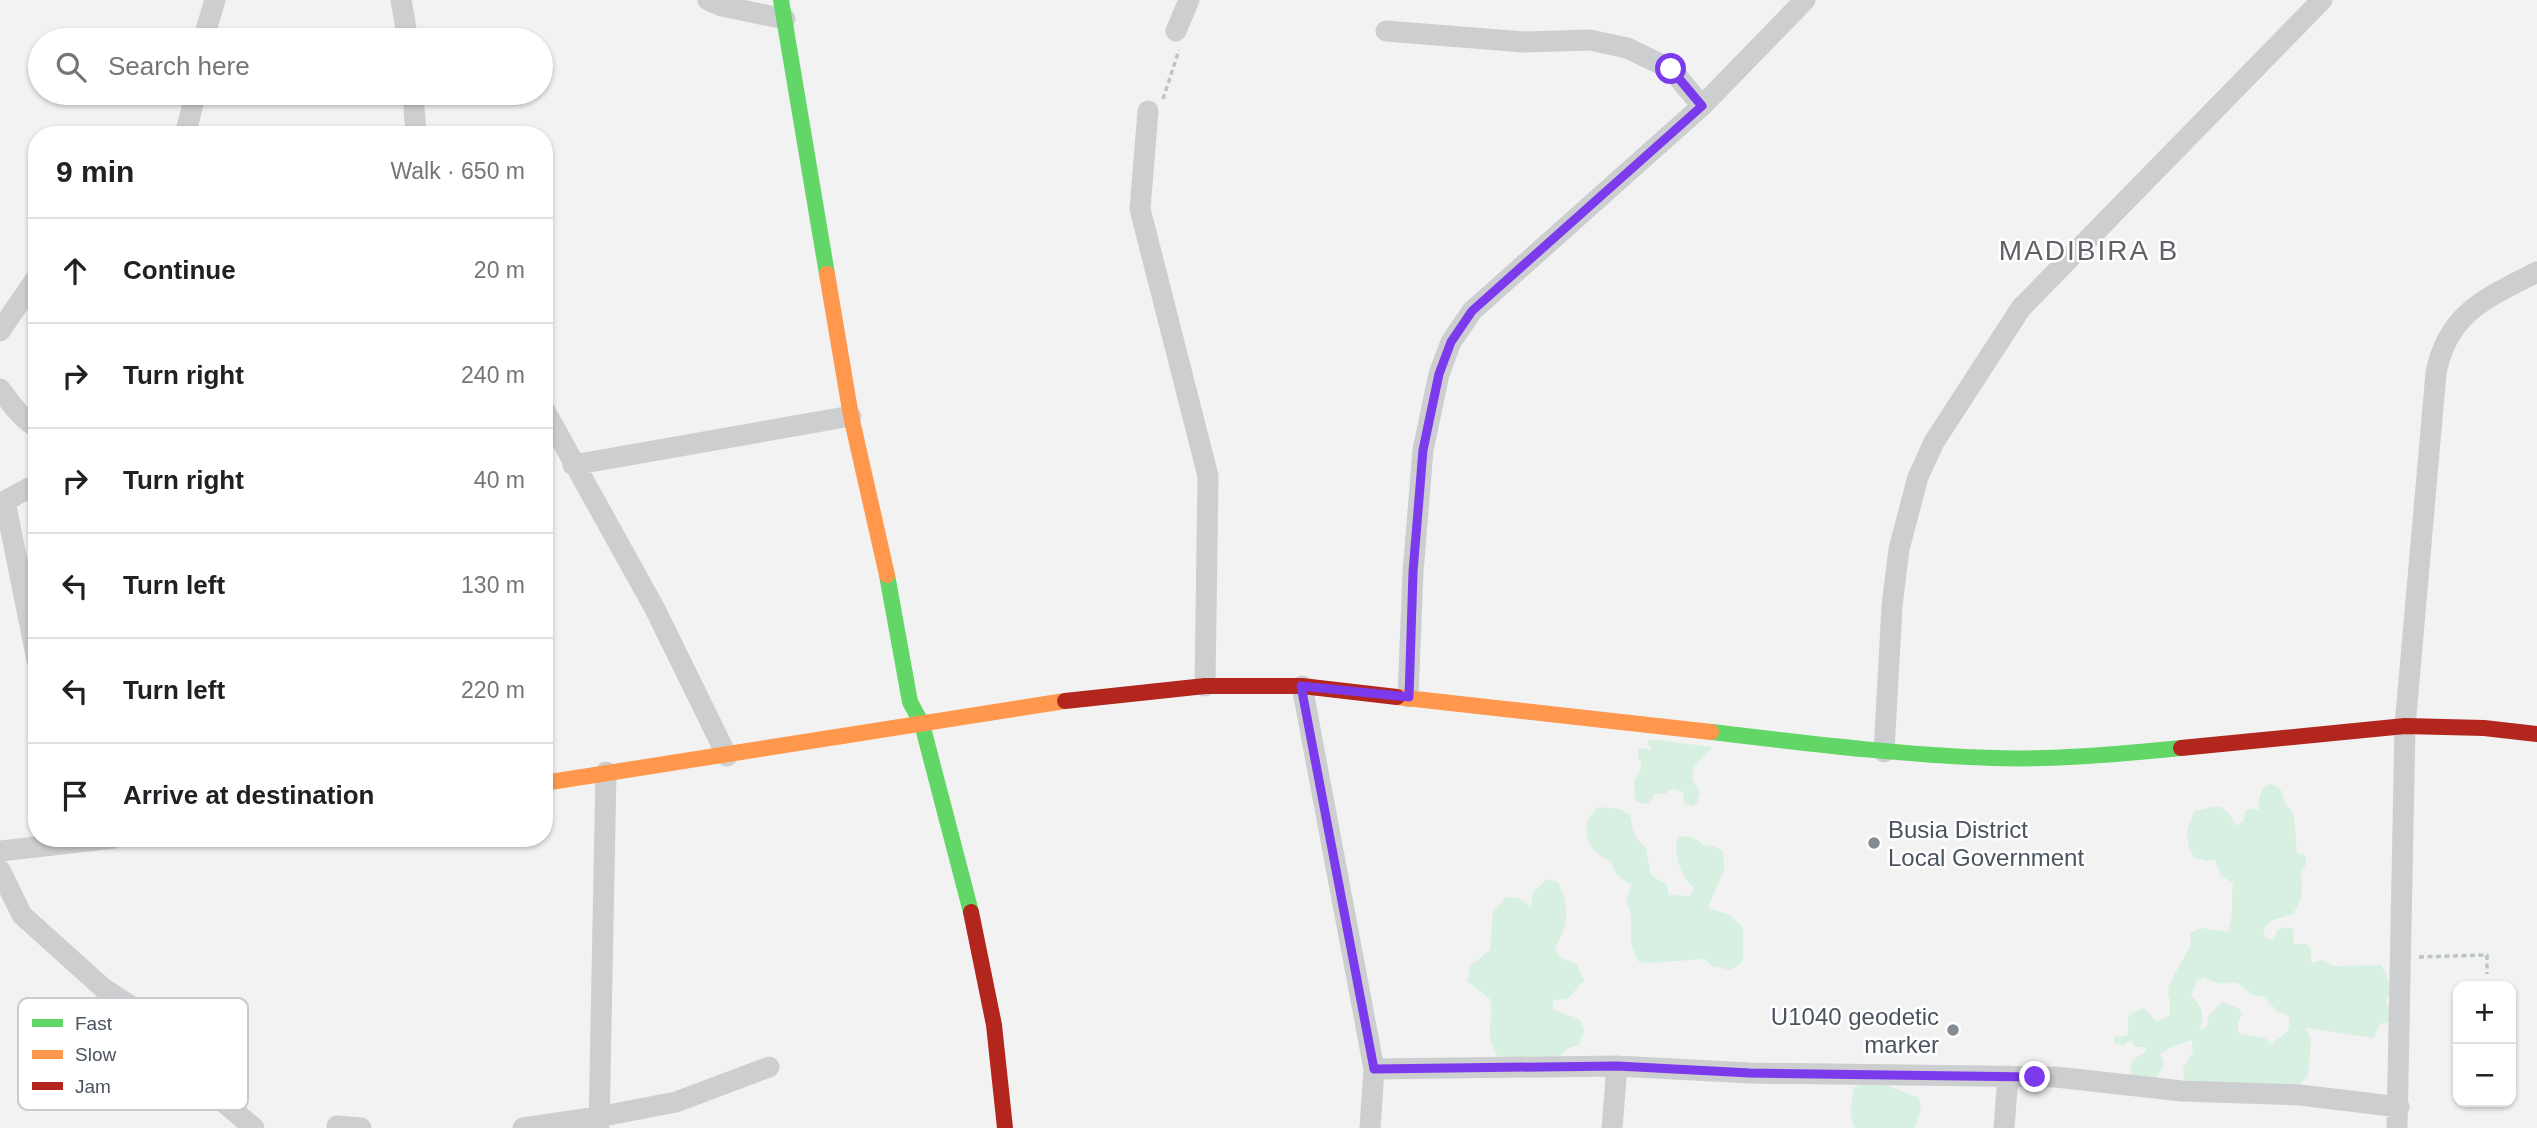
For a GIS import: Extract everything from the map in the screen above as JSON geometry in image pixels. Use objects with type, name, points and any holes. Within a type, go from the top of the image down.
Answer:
[{"type":"street","points":[[207,28],[215,0]]},
{"type":"street","points":[[401,0],[406,28]]},
{"type":"street","points":[[708,0],[722,6],[783,9],[851,416],[884,559],[910,702],[922,724],[985,964],[1003,1083],[1005,1128]]},
{"type":"street","points":[[1175,31],[1189,0]]},
{"type":"street","points":[[1409,697],[1413,572],[1423,450],[1439,374],[1451,342],[1472,311],[1702,106],[1805,0]]},
{"type":"street","points":[[1884,752],[1892,606],[1899,548],[1918,477],[1934,442],[2021,308],[2322,0]]},
{"type":"street","points":[[1386,32],[1524,42],[1590,40],[1627,48],[1671,69],[1702,106]]},
{"type":"street","points":[[187,126],[193,105]]},
{"type":"street","points":[[414,105],[415,126]]},
{"type":"street","points":[[1148,111],[1140,209],[1208,476],[1205,686]]},
{"type":"street","points":[[1374,1069],[1617,1066],[1750,1073],[2008,1076],[2096,1080],[2182,1091],[2300,1095],[2398,1118],[2405,726],[2439,355],[2463,314],[2537,272]]},
{"type":"street","points":[[0,331],[28,290]]},
{"type":"street","points":[[0,389],[28,419]]},
{"type":"street","points":[[573,465],[851,416]]},
{"type":"street","points":[[553,426],[655,609],[727,756]]},
{"type":"street","points":[[28,489],[5,501],[28,615]]},
{"type":"street","points":[[553,781],[1065,701],[1205,686],[1301,686],[1884,752],[1996,758],[2110,755],[2405,726],[2484,728],[2537,734]]},
{"type":"street","points":[[1301,686],[1374,1069],[1370,1128]]},
{"type":"street","points":[[595,1124],[606,772]]},
{"type":"street","points":[[0,851],[28,847]]},
{"type":"street","points":[[0,870],[22,915],[103,988],[118,998]]},
{"type":"street","points":[[1612,1128],[1617,1066]]},
{"type":"street","points":[[523,1128],[595,1124],[676,1101],[769,1067]]},
{"type":"street","points":[[2004,1128],[2008,1076]]},
{"type":"street","points":[[233,1110],[254,1128]]},
{"type":"street","points":[[337,1126],[360,1128]]},
{"type":"path","points":[[1148,111],[1162,102],[1181,47],[1175,31]]},
{"type":"path","points":[[2400,958],[2487,955],[2487,974]]},
{"type":"green space","points":[[1649,739],[1713,747],[1694,767],[1692,779],[1700,792],[1697,803],[1692,806],[1686,804],[1683,800],[1684,792],[1672,789],[1665,794],[1654,794],[1650,803],[1635,801],[1634,780],[1642,764],[1638,758],[1638,750],[1652,750]]},
{"type":"green space","points":[[2270,784],[2281,790],[2293,813],[2297,853],[2305,855],[2306,862],[2300,871],[2302,888],[2296,909],[2293,914],[2270,921],[2263,929],[2266,938],[2274,939],[2277,930],[2286,927],[2293,929],[2294,944],[2306,944],[2311,949],[2311,963],[2322,960],[2333,966],[2381,965],[2389,983],[2386,1001],[2389,1022],[2379,1025],[2374,1038],[2306,1028],[2311,1040],[2308,1076],[2296,1087],[2184,1082],[2183,1067],[2193,1052],[2192,1040],[2173,1046],[2160,1054],[2163,1064],[2158,1076],[2155,1079],[2141,1080],[2131,1075],[2131,1063],[2146,1052],[2145,1047],[2135,1047],[2130,1040],[2123,1046],[2114,1043],[2114,1037],[2127,1035],[2128,1018],[2132,1013],[2144,1008],[2157,1022],[2170,1014],[2168,986],[2191,945],[2190,933],[2202,928],[2227,932],[2231,921],[2233,884],[2220,874],[2215,860],[2206,861],[2193,857],[2187,834],[2195,811],[2221,807],[2237,826],[2244,820],[2245,811],[2251,808],[2259,811],[2260,795]],"holes":[[[2204,977],[2220,983],[2236,982],[2253,995],[2264,997],[2278,1012],[2289,1016],[2289,1028],[2272,1045],[2265,1038],[2238,1033],[2242,1014],[2240,1009],[2222,1002],[2209,1015],[2207,1027],[2198,1031],[2202,1013],[2191,996],[2197,981]]]},
{"type":"green space","points":[[1598,807],[1620,809],[1630,815],[1634,835],[1646,848],[1651,875],[1667,885],[1669,895],[1690,896],[1695,888],[1679,866],[1676,851],[1678,838],[1689,836],[1705,846],[1712,845],[1723,851],[1724,870],[1708,908],[1730,915],[1743,928],[1743,961],[1731,970],[1712,966],[1705,959],[1639,962],[1632,945],[1631,917],[1626,901],[1632,884],[1618,876],[1611,861],[1600,856],[1588,841],[1588,821]]},
{"type":"green space","points":[[1547,879],[1558,882],[1566,907],[1563,931],[1555,947],[1561,958],[1577,964],[1584,980],[1568,999],[1553,1000],[1553,1010],[1580,1019],[1584,1031],[1579,1045],[1566,1049],[1555,1062],[1498,1058],[1490,1034],[1490,999],[1467,981],[1471,965],[1490,950],[1493,911],[1506,897],[1519,898],[1532,907],[1532,894]]},
{"type":"green space","points":[[1860,1085],[1886,1085],[1919,1098],[1921,1110],[1914,1128],[1855,1128],[1851,1118],[1851,1103],[1854,1088]]},
{"type":"traffic: fast","points":[[781,0],[827,274]]},
{"type":"traffic: fast","points":[[887,575],[910,702],[922,724],[971,912]]},
{"type":"traffic: fast","points":[[1711,732],[1887,751],[1994,758],[2065,757],[2181,748]]},
{"type":"traffic: slow","points":[[827,274],[851,416],[887,575]]},
{"type":"traffic: slow","points":[[1397,697],[1711,732]]},
{"type":"traffic: slow","points":[[553,782],[1065,701]]},
{"type":"traffic: jam","points":[[1065,701],[1205,686],[1302,686],[1397,697]]},
{"type":"traffic: jam","points":[[2181,748],[2405,726],[2484,728],[2537,734]]},
{"type":"traffic: jam","points":[[971,912],[994,1025],[1005,1128]]},
{"type":"place","name":"Busia District Local Government","points":[[1874,843]]},
{"type":"place","name":"U1040 geodetic marker","points":[[1953,1030]]},
{"type":"district","name":"MADIBIRA B","points":[[2089,250]]},
{"type":"route","points":[[1671,69],[1702,106],[1472,311],[1451,342],[1439,374],[1423,450],[1413,572],[1409,697],[1301,686],[1374,1069],[1617,1066],[1750,1073],[2035,1077]]}]
